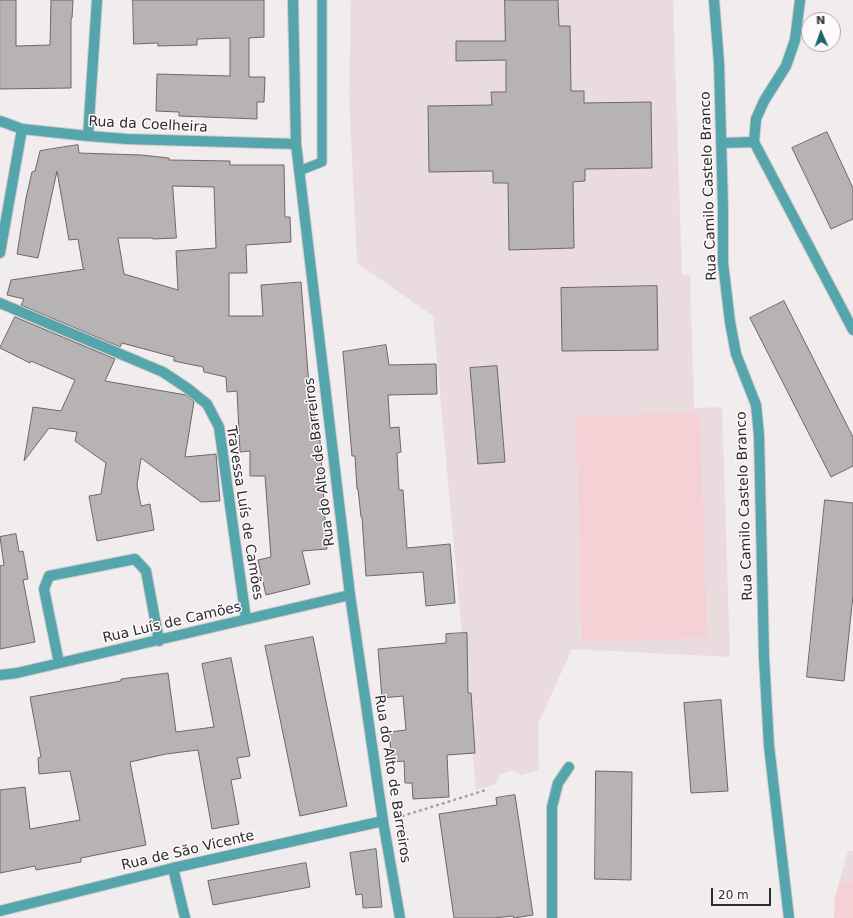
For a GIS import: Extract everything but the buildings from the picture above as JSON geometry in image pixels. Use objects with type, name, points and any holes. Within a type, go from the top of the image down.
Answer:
[{"type":"street","points":[[88,136],[97,0]]},
{"type":"street","name":"Rua do Alto de Barreiros","points":[[293,0],[296,144],[299,171],[350,595],[383,821],[400,918]]},
{"type":"street","name":"Rua Camilo Castelo Branco","points":[[714,0],[719,63],[723,263],[730,322],[736,354],[756,405],[759,436],[764,657],[769,746],[789,918]]},
{"type":"street","points":[[800,0],[795,40],[786,66],[764,101],[756,119],[754,142],[853,330]]},
{"type":"street","name":"Rua da Coelheira","points":[[0,121],[22,129],[88,136],[127,139],[296,144]]},
{"type":"street","points":[[0,253],[22,129]]},
{"type":"street","points":[[721,143],[754,142]]},
{"type":"street","name":"Travessa Luís de Camões","points":[[0,303],[163,372],[207,404],[219,426],[246,619]]},
{"type":"street","points":[[59,663],[44,589],[49,576],[135,558],[146,571],[159,641]]},
{"type":"street","name":"Rua Luís de Camões","points":[[0,675],[17,673],[159,641],[350,595]]},
{"type":"street","points":[[552,918],[552,807],[558,783],[569,767]]},
{"type":"street","name":"Rua de São Vicente","points":[[0,911],[173,868],[383,821]]},
{"type":"street","points":[[173,868],[185,918]]},
{"type":"lane","points":[[299,171],[322,162],[322,0]]},
{"type":"path","points":[[393,819],[486,790]]},
{"type":"shaded area","points":[[351,0],[673,0],[682,275],[690,275],[694,408],[722,407],[730,657],[572,649],[538,724],[539,770],[521,775],[513,770],[500,774],[496,784],[476,790],[433,316],[357,263],[349,95]]},
{"type":"shaded area","points":[[700,413],[707,638],[582,641],[576,416]]},
{"type":"shaded area","points":[[848,851],[853,851],[853,918],[834,918],[835,897]]},
{"type":"shaded area","points":[[853,881],[853,918],[834,918],[835,897],[839,883]]}]
